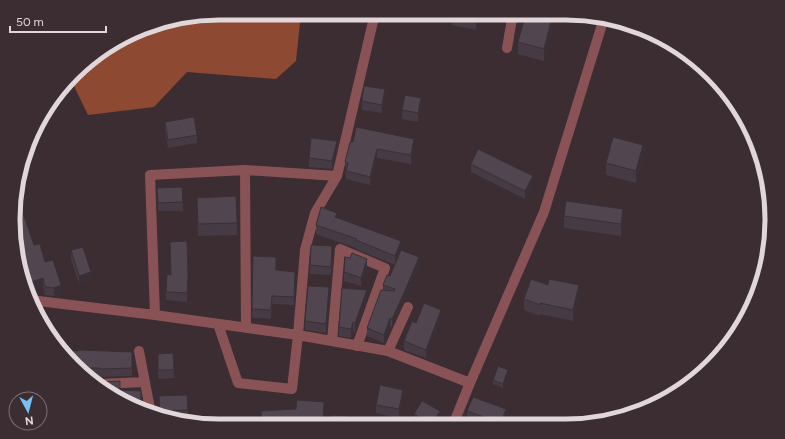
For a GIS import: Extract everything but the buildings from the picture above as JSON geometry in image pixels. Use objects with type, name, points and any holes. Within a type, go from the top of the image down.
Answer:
[{"type":"street","points":[[218,324],[238,383],[292,389],[305,250],[315,213],[337,176],[374,20]]},
{"type":"street","points":[[507,48],[512,20]]},
{"type":"street","points":[[455,419],[544,212],[602,24]]},
{"type":"street","points":[[155,315],[150,175],[245,170],[337,176]]},
{"type":"street","points":[[245,170],[246,328]]},
{"type":"street","points":[[332,342],[340,248],[385,268],[357,346]]},
{"type":"street","points":[[37,301],[155,315],[298,335],[388,351],[470,383]]},
{"type":"street","points":[[388,351],[408,306]]},
{"type":"street","points":[[139,351],[150,406]]},
{"type":"street","points":[[107,384],[145,382]]},
{"type":"shaded area","points":[[206,20],[300,20],[296,61],[276,79],[187,72],[154,107],[88,115],[73,84],[98,61],[143,35],[168,27]]}]
